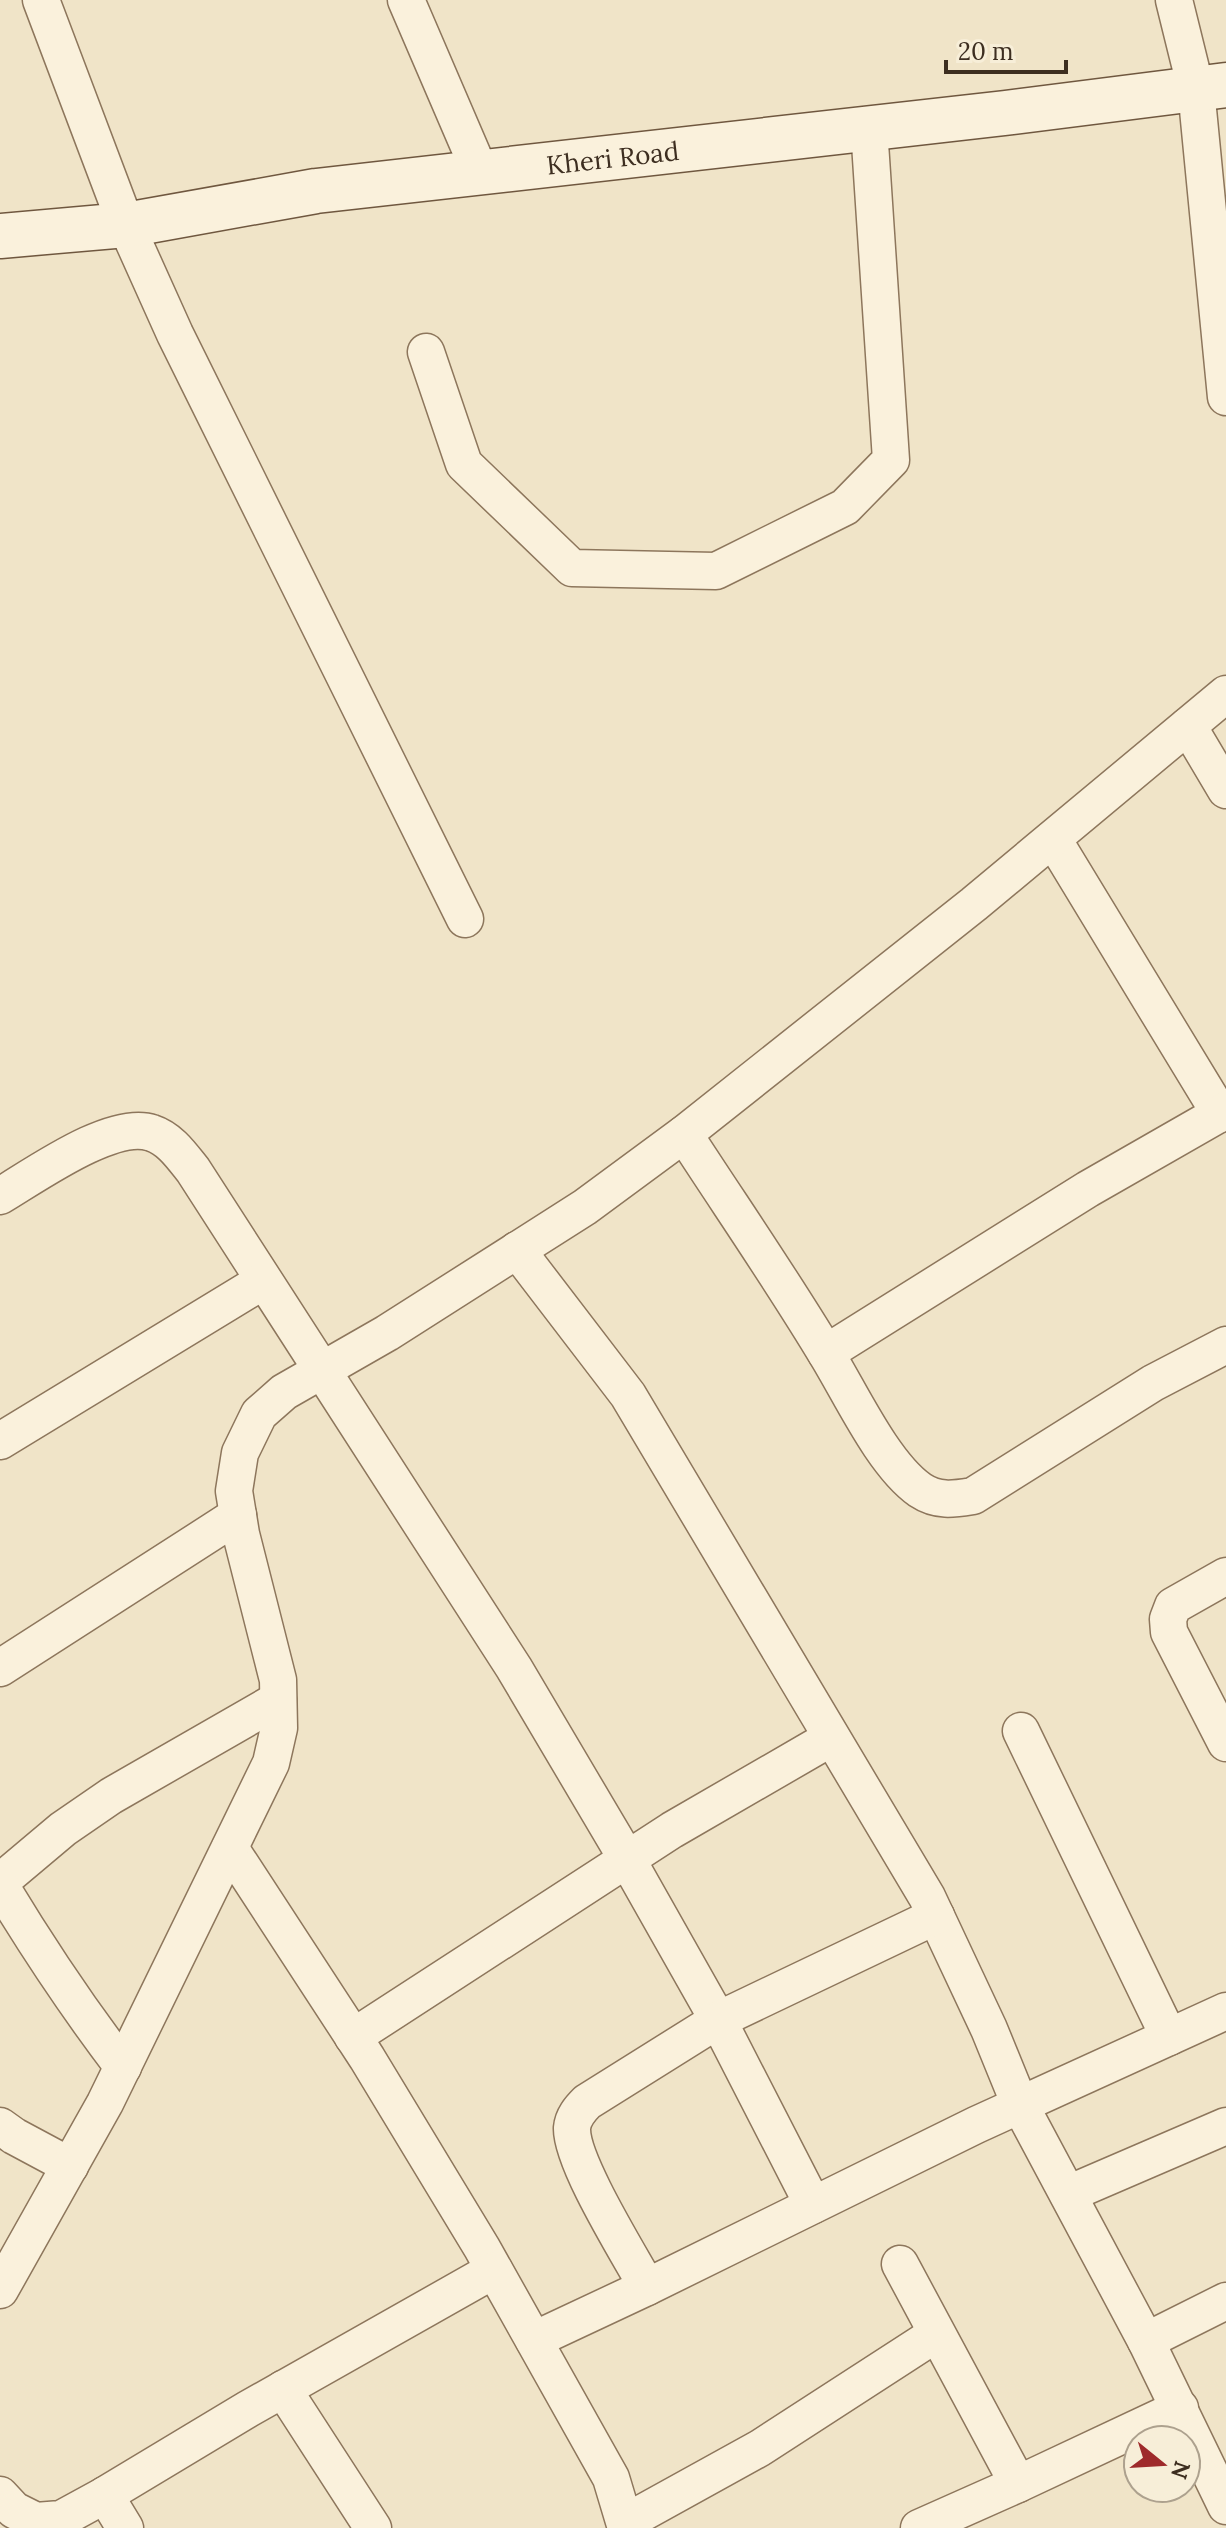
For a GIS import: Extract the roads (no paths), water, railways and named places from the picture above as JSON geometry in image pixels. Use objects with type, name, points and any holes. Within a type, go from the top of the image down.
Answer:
[{"type":"street","points":[[41,0],[126,225],[175,334],[465,919]]},
{"type":"street","points":[[406,0],[480,172]]},
{"type":"street","points":[[1174,0],[1211,87],[1226,397]]},
{"type":"street","name":"Kheri Road","points":[[0,236],[126,225],[316,191],[1211,87]]},
{"type":"street","points":[[426,352],[464,464],[572,568],[716,571],[845,507],[891,460],[869,128]]},
{"type":"street","points":[[0,2290],[123,2067],[271,1763],[279,1728],[278,1680],[234,1491],[240,1453],[259,1414],[284,1392],[387,1333],[585,1207],[684,1134],[1053,839],[1226,694]]},
{"type":"street","points":[[1188,726],[1226,790]]},
{"type":"street","points":[[826,1353],[1088,1189],[1223,1112],[1053,839]]},
{"type":"street","points":[[0,1196],[89,1144],[123,1131],[151,1132],[175,1147],[193,1170],[467,1593],[627,1859],[718,2020],[813,2205]]},
{"type":"street","points":[[684,1134],[826,1353],[872,1431],[900,1470],[921,1491],[945,1500],[973,1496],[1153,1383],[1226,1345]]},
{"type":"street","points":[[517,1250],[628,1395],[831,1738],[888,1828],[936,1916],[989,2029],[1020,2105],[1180,2408],[1215,2455],[1226,2506]]},
{"type":"street","points":[[0,1441],[263,1281]]},
{"type":"street","points":[[0,1668],[238,1515]]},
{"type":"street","points":[[1226,1576],[1173,1606],[1168,1619],[1169,1632],[1226,1743]]},
{"type":"street","points":[[123,2067],[87,2020],[0,1883],[63,1829],[111,1796],[278,1700]]},
{"type":"street","points":[[1021,1731],[1169,2037]]},
{"type":"street","points":[[353,2037],[672,1830],[831,1738]]},
{"type":"street","points":[[230,1848],[353,2037],[494,2270],[611,2478],[626,2525],[760,2448],[936,2334]]},
{"type":"street","points":[[647,2287],[584,2169],[572,2127],[577,2113],[587,2102],[718,2020],[936,1916]]},
{"type":"street","points":[[534,2340],[1020,2105],[1226,2011]]},
{"type":"street","points":[[0,2126],[70,2166]]},
{"type":"street","points":[[1068,2194],[1226,2126]]},
{"type":"street","points":[[900,2264],[1018,2484]]},
{"type":"street","points":[[0,2495],[14,2510],[36,2521],[61,2519],[494,2270]]},
{"type":"street","points":[[1146,2341],[1226,2301]]},
{"type":"street","points":[[283,2389],[373,2528]]},
{"type":"street","points":[[919,2528],[1180,2408]]},
{"type":"street","points":[[105,2495],[125,2528]]}]
